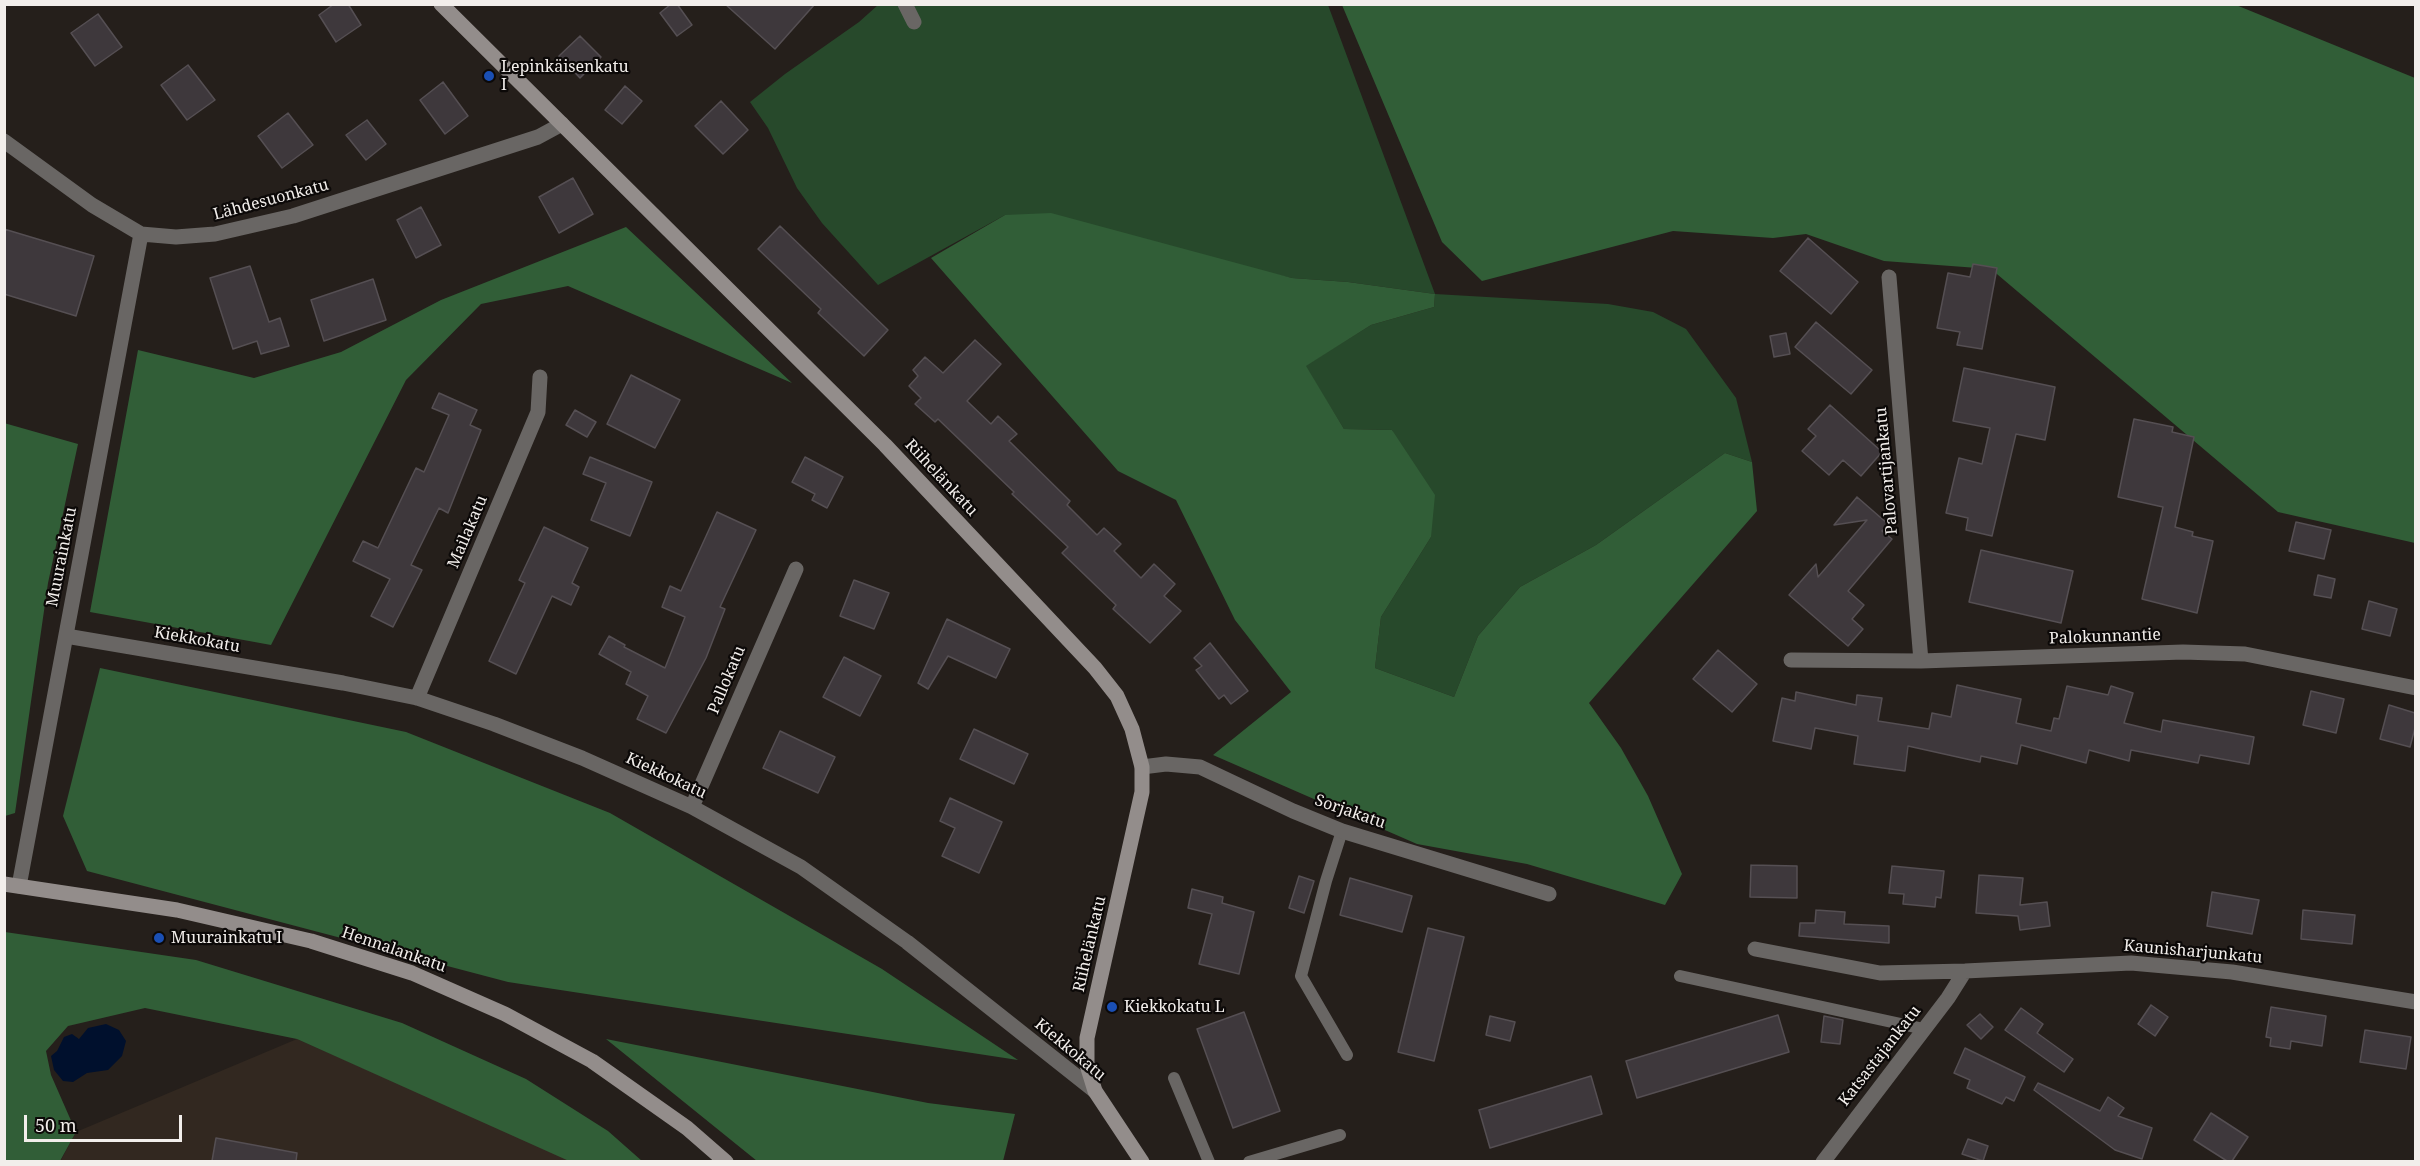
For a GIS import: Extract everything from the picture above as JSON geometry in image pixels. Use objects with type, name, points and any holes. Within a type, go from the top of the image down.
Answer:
[{"type":"street","name":"Riihelänkatu","points":[[441,4],[885,445],[1095,668],[1117,696],[1132,729],[1142,766],[1142,792],[1087,1038],[1087,1065],[1095,1092]]},
{"type":"street","points":[[905,4],[914,22]]},
{"type":"street","name":"Lähdesuonkatu","points":[[4,141],[92,205],[141,234],[176,237],[215,234],[293,216],[538,137],[562,124]]},
{"type":"street","name":"Muurainkatu","points":[[12,885],[66,636],[141,234]]},
{"type":"street","name":"Palovartijankatu","points":[[1889,278],[1921,661]]},
{"type":"street","name":"Mailakatu","points":[[417,698],[538,412],[540,378]]},
{"type":"street","name":"Pallokatu","points":[[692,807],[796,569]]},
{"type":"street","name":"Kiekkokatu","points":[[66,636],[343,683],[417,698],[494,724],[582,758],[692,807],[801,867],[907,942],[1095,1092],[1142,1161]]},
{"type":"street","name":"Palokunnantie","points":[[1791,660],[1921,661],[2183,652],[2245,654],[2415,688]]},
{"type":"street","name":"Sorjakatu","points":[[1142,766],[1166,764],[1200,767],[1293,812],[1342,831],[1549,894]]},
{"type":"street","name":"Hennalankatu","points":[[12,885],[177,910],[311,941],[412,973],[505,1014],[592,1061],[687,1128],[726,1161]]},
{"type":"street","name":"Kaunisharjunkatu","points":[[1755,949],[1880,973],[2132,963],[2232,972],[2415,1002]]},
{"type":"street","name":"Katsastajankatu","points":[[1823,1161],[1924,1029],[1965,971]]},
{"type":"lane","points":[[1342,831],[1301,976],[1347,1055]]},
{"type":"lane","points":[[1680,976],[1924,1029]]},
{"type":"lane","points":[[1174,1077],[1209,1161]]},
{"type":"lane","points":[[1249,1161],[1340,1135]]},
{"type":"shaded area","points":[[297,1039],[574,1161],[60,1162],[76,1132]]},
{"type":"green space","points":[[878,5],[1328,5],[1435,294],[1348,282],[1292,278],[1005,215],[878,285],[822,223],[797,188],[768,128],[750,102],[785,74],[859,22]]},
{"type":"green space","points":[[1342,5],[2236,5],[2415,78],[2415,543],[2278,512],[1991,269],[1884,261],[1806,234],[1773,238],[1673,231],[1482,281],[1442,242]]},
{"type":"green space","points":[[1051,213],[1292,278],[1348,282],[1435,294],[1434,307],[1371,325],[1306,366],[1344,429],[1392,430],[1435,495],[1431,537],[1381,617],[1375,668],[1454,697],[1478,636],[1520,587],[1596,545],[1725,453],[1752,462],[1757,511],[1589,703],[1621,748],[1648,796],[1682,874],[1665,905],[1527,864],[1417,844],[1213,755],[1291,692],[1235,620],[1176,500],[1118,471],[931,258],[1005,215]]},
{"type":"green space","points":[[626,227],[792,383],[568,286],[481,304],[406,380],[271,645],[90,612],[138,350],[254,378],[341,352],[441,300]]},
{"type":"green space","points":[[1435,294],[1608,304],[1653,312],[1686,329],[1736,398],[1752,462],[1725,453],[1596,545],[1520,587],[1478,636],[1454,697],[1375,668],[1381,617],[1431,537],[1392,430],[1344,429],[1305,366],[1371,325],[1434,307]]},
{"type":"green space","points":[[4,423],[78,444],[48,583],[15,813],[5,816]]},
{"type":"green space","points":[[100,668],[406,732],[610,813],[882,969],[1018,1060],[508,982],[87,871],[63,816]]},
{"type":"green space","points":[[5,932],[196,960],[402,1023],[526,1079],[608,1131],[642,1161],[569,1161],[297,1039],[145,1008],[68,1026],[46,1051],[51,1075],[76,1132],[60,1161],[5,1161]]},
{"type":"green space","points":[[606,1039],[928,1103],[1015,1114],[1003,1161],[757,1161]]},
{"type":"water","points":[[106,1024],[119,1030],[126,1041],[122,1056],[108,1070],[87,1073],[73,1082],[63,1081],[54,1070],[51,1056],[57,1051],[64,1037],[72,1034],[79,1039],[88,1028]]},
{"type":"building","points":[[334,4],[348,4],[361,25],[336,42],[319,15]]},
{"type":"building","points":[[671,4],[677,4],[692,25],[677,36],[660,13]]},
{"type":"building","points":[[725,4],[815,4],[775,49]]},
{"type":"building","points":[[98,14],[122,47],[95,66],[71,33]]},
{"type":"building","points":[[580,36],[601,57],[580,78],[559,56]]},
{"type":"building","points":[[188,65],[215,100],[187,120],[161,85]]},
{"type":"building","points":[[443,82],[468,116],[445,134],[420,100]]},
{"type":"building","points":[[625,86],[642,101],[622,124],[605,110]]},
{"type":"building","points":[[721,101],[748,130],[723,154],[695,126]]},
{"type":"building","points":[[288,113],[313,145],[282,168],[258,136]]},
{"type":"building","points":[[367,120],[386,144],[366,160],[346,135]]},
{"type":"building","points":[[573,178],[593,214],[559,233],[539,197]]},
{"type":"building","points":[[421,207],[441,245],[416,258],[397,220]]},
{"type":"building","points":[[780,226],[888,330],[864,356],[818,313],[821,309],[758,249]]},
{"type":"building","points":[[4,229],[94,256],[76,316],[4,294]]},
{"type":"building","points":[[1808,238],[1858,282],[1831,314],[1780,271]]},
{"type":"building","points":[[1973,264],[1997,268],[1982,349],[1957,345],[1960,332],[1937,328],[1948,273],[1970,277]]},
{"type":"building","points":[[250,266],[269,322],[280,318],[289,346],[261,354],[257,341],[233,349],[210,278]]},
{"type":"building","points":[[373,279],[386,320],[324,341],[311,300]]},
{"type":"building","points":[[1816,322],[1872,370],[1851,394],[1795,347]]},
{"type":"building","points":[[1786,333],[1790,354],[1774,357],[1770,336]]},
{"type":"building","points":[[975,340],[1001,364],[967,401],[991,424],[998,416],[1017,434],[1009,441],[1070,501],[1067,505],[1097,535],[1104,528],[1121,544],[1114,551],[1141,578],[1154,564],[1175,584],[1164,596],[1181,611],[1150,643],[1113,609],[1116,605],[1062,553],[1068,547],[1012,494],[1014,492],[938,419],[935,422],[915,404],[921,398],[909,386],[918,376],[913,370],[925,357],[943,373]]},
{"type":"building","points":[[1964,368],[2055,387],[2045,440],[2016,434],[1992,536],[1966,530],[1968,518],[1946,513],[1959,458],[1982,464],[1990,428],[1953,421]]},
{"type":"building","points":[[631,375],[680,400],[655,448],[607,424]]},
{"type":"building","points":[[439,393],[477,410],[470,425],[481,430],[448,513],[439,508],[411,565],[422,570],[393,627],[371,616],[390,579],[353,561],[363,541],[378,548],[416,468],[424,472],[449,415],[432,408]]},
{"type":"building","points":[[1830,405],[1882,452],[1861,476],[1843,460],[1829,475],[1802,451],[1816,436],[1808,429]]},
{"type":"building","points":[[575,410],[596,422],[587,437],[566,425]]},
{"type":"building","points":[[2134,419],[2173,427],[2172,432],[2194,437],[2175,527],[2193,532],[2192,536],[2213,541],[2197,613],[2142,599],[2163,507],[2118,497]]},
{"type":"building","points":[[590,457],[652,482],[630,536],[591,520],[606,483],[583,474]]},
{"type":"building","points":[[805,457],[843,477],[827,508],[812,500],[815,494],[792,482]]},
{"type":"building","points":[[1857,497],[1888,524],[1882,531],[1892,539],[1848,591],[1864,605],[1852,619],[1863,629],[1848,646],[1789,595],[1816,564],[1818,577],[1867,520],[1834,525]]},
{"type":"building","points":[[717,512],[756,530],[720,607],[725,609],[706,658],[666,733],[637,719],[648,696],[626,684],[631,672],[599,654],[609,636],[625,645],[624,647],[665,668],[685,617],[662,607],[670,586],[681,591]]},
{"type":"building","points":[[2296,522],[2331,530],[2324,559],[2289,551]]},
{"type":"building","points":[[544,527],[588,548],[572,583],[579,587],[571,605],[552,596],[516,674],[489,661],[525,583],[519,580]]},
{"type":"building","points":[[1981,550],[2073,571],[2061,623],[1969,602]]},
{"type":"building","points":[[2318,575],[2335,579],[2331,598],[2314,595]]},
{"type":"building","points":[[854,580],[889,593],[874,629],[840,616]]},
{"type":"building","points":[[2369,601],[2397,609],[2390,636],[2362,629]]},
{"type":"building","points":[[947,619],[1010,649],[996,678],[948,656],[928,689],[918,683]]},
{"type":"building","points":[[1210,643],[1248,691],[1231,704],[1224,695],[1219,699],[1196,670],[1202,666],[1194,658]]},
{"type":"building","points":[[1718,650],[1757,684],[1732,712],[1693,679]]},
{"type":"building","points":[[844,657],[881,676],[860,716],[823,697]]},
{"type":"building","points":[[1957,685],[2021,699],[2016,723],[2051,731],[2054,718],[2059,719],[2067,686],[2108,695],[2111,686],[2133,693],[2124,723],[2161,732],[2163,720],[2254,737],[2249,764],[2200,755],[2198,763],[2131,750],[2129,761],[2089,750],[2086,763],[2021,745],[2017,764],[1981,756],[1980,762],[1908,746],[1905,771],[1854,764],[1858,736],[1815,728],[1811,749],[1773,741],[1782,698],[1795,701],[1796,692],[1856,705],[1857,695],[1882,698],[1878,721],[1929,729],[1932,713],[1951,717]]},
{"type":"building","points":[[2311,691],[2344,699],[2336,733],[2303,725]]},
{"type":"building","points":[[2389,705],[2415,713],[2415,728],[2410,747],[2380,739]]},
{"type":"building","points":[[974,729],[1028,754],[1014,784],[960,759]]},
{"type":"building","points":[[780,731],[835,757],[818,793],[763,768]]},
{"type":"building","points":[[950,798],[1002,822],[979,873],[942,856],[955,828],[940,821]]},
{"type":"building","points":[[1751,865],[1797,866],[1797,898],[1750,897]]},
{"type":"building","points":[[1892,866],[1944,871],[1941,898],[1936,897],[1935,907],[1903,904],[1904,894],[1889,893]]},
{"type":"building","points":[[1979,875],[2023,878],[2020,905],[2047,902],[2050,926],[2020,930],[2018,916],[1976,913]]},
{"type":"building","points":[[1299,876],[1314,881],[1304,913],[1289,908]]},
{"type":"building","points":[[1350,878],[1412,896],[1402,932],[1340,915]]},
{"type":"building","points":[[1192,889],[1223,897],[1222,903],[1254,912],[1239,974],[1199,964],[1212,914],[1188,908]]},
{"type":"building","points":[[2212,892],[2259,900],[2252,934],[2207,926]]},
{"type":"building","points":[[1816,910],[1845,912],[1844,924],[1889,926],[1889,943],[1799,936],[1800,923],[1815,923]]},
{"type":"building","points":[[2303,910],[2355,915],[2352,944],[2301,939]]},
{"type":"building","points":[[1428,928],[1464,937],[1434,1061],[1398,1052]]},
{"type":"building","points":[[2151,1005],[2168,1017],[2155,1036],[2138,1024]]},
{"type":"building","points":[[2271,1007],[2326,1016],[2322,1046],[2291,1041],[2290,1049],[2270,1046],[2271,1038],[2266,1037]]},
{"type":"building","points":[[2021,1008],[2043,1024],[2037,1033],[2073,1059],[2064,1072],[2005,1030]]},
{"type":"building","points":[[1244,1012],[1280,1111],[1233,1128],[1197,1029]]},
{"type":"building","points":[[1980,1014],[1993,1027],[1981,1039],[1967,1025]]},
{"type":"building","points":[[1778,1015],[1789,1052],[1637,1098],[1626,1061]]},
{"type":"building","points":[[1490,1016],[1515,1022],[1510,1041],[1486,1035]]},
{"type":"building","points":[[1824,1016],[1843,1020],[1840,1044],[1821,1042]]},
{"type":"building","points":[[2365,1030],[2411,1037],[2406,1069],[2360,1062]]},
{"type":"building","points":[[1965,1048],[2025,1077],[2014,1101],[2006,1097],[2002,1104],[1967,1088],[1970,1080],[1954,1073]]},
{"type":"building","points":[[1591,1076],[1602,1114],[1490,1148],[1479,1110]]},
{"type":"building","points":[[2038,1083],[2100,1111],[2108,1097],[2124,1108],[2118,1116],[2152,1128],[2142,1159],[2115,1150],[2034,1090]]},
{"type":"building","points":[[2211,1113],[2248,1137],[2232,1161],[2227,1161],[2194,1140]]},
{"type":"building","points":[[216,1138],[297,1153],[296,1161],[212,1161]]},
{"type":"building","points":[[1968,1139],[1988,1146],[1983,1161],[1962,1154]]},
{"type":"place","name":"Lepinkäisenkatu I","points":[[489,76]]},
{"type":"place","name":"Muurainkatu I","points":[[159,938]]},
{"type":"place","name":"Kiekkokatu L","points":[[1112,1007]]}]
